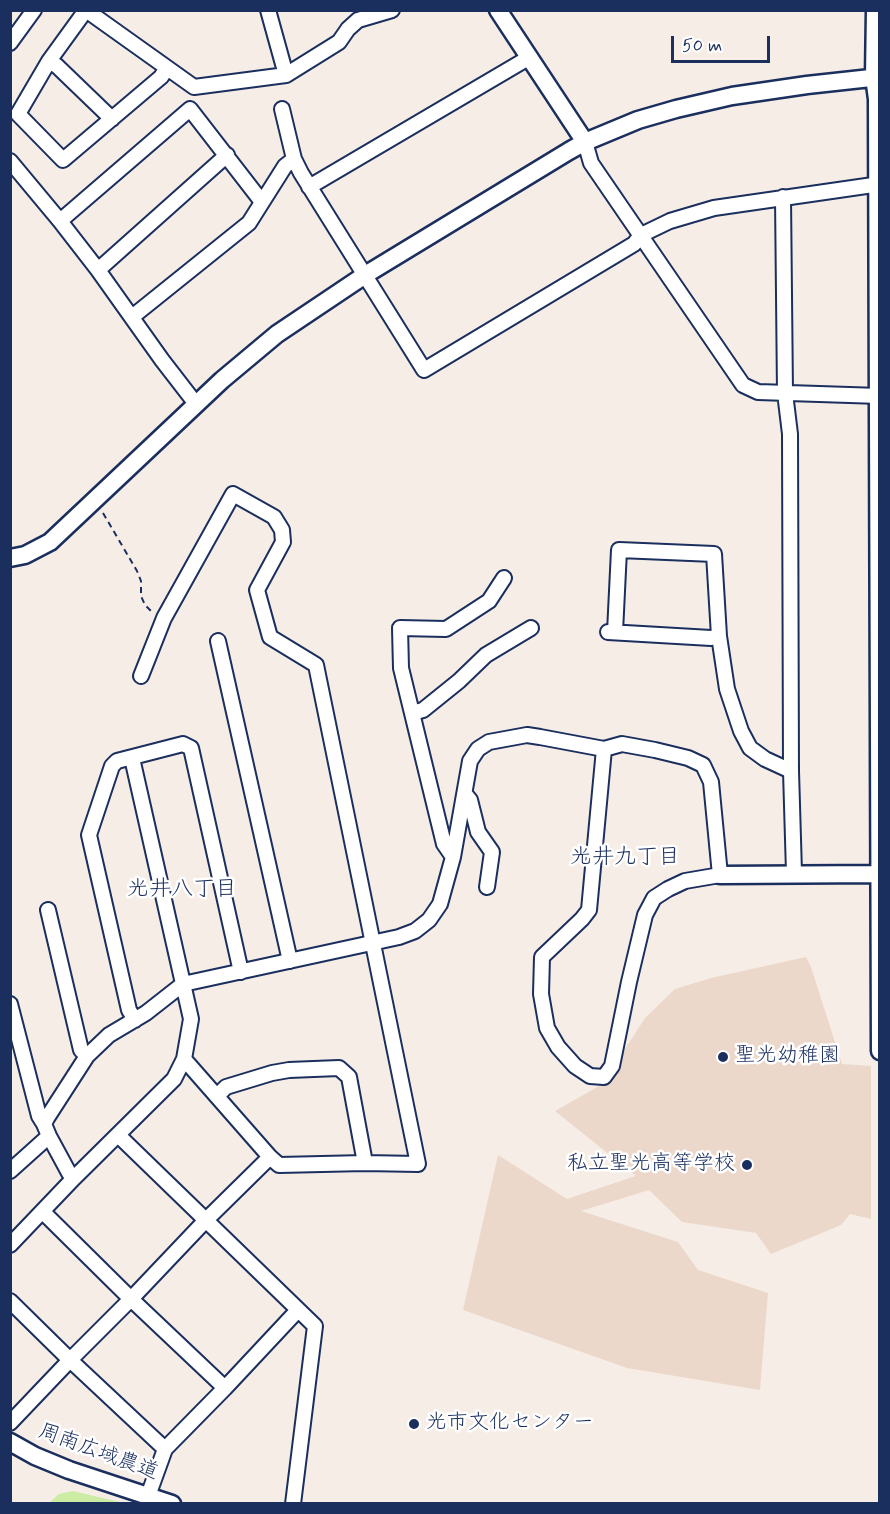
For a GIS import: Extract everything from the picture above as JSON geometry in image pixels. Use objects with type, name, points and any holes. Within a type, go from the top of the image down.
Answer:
[{"type":"street","points":[[10,43],[34,10]]},
{"type":"street","points":[[167,68],[161,78],[63,160],[18,114],[49,61],[86,10],[194,87],[286,75],[339,42],[358,20],[392,10]]},
{"type":"street","points":[[268,10],[286,75]]},
{"type":"street","points":[[498,10],[585,142],[591,163],[743,385],[758,392],[879,396]]},
{"type":"street","points":[[875,10],[879,396],[879,1051]]},
{"type":"street","points":[[309,188],[530,57]]},
{"type":"street","points":[[49,61],[112,118]]},
{"type":"street","points":[[10,558],[25,555],[50,542],[222,380],[277,334],[365,275],[585,142],[638,120],[676,109],[743,95],[877,77]]},
{"type":"street","points":[[60,220],[190,109],[262,202]]},
{"type":"street","points":[[282,109],[294,159],[309,188],[424,370],[634,244],[641,235],[670,220],[714,208],[878,184]]},
{"type":"street","points":[[98,270],[227,155]]},
{"type":"street","points":[[132,317],[249,222],[285,166],[294,159]]},
{"type":"street","points":[[10,161],[60,220],[196,404]]},
{"type":"street","points":[[783,197],[785,393],[790,434],[791,771],[794,873]]},
{"type":"street","points":[[141,676],[164,618],[232,494],[274,516],[282,530],[283,542],[257,590],[270,637],[316,665],[418,1164],[279,1165],[184,1059]]},
{"type":"street","points":[[719,636],[711,638],[611,632],[619,550],[714,554],[719,636],[727,689],[741,731],[750,748],[765,759],[791,771]]},
{"type":"street","points":[[453,857],[444,844],[401,668],[400,628],[446,629],[489,602],[504,578]]},
{"type":"street","points":[[412,713],[423,710],[459,681],[486,655],[531,628]]},
{"type":"street","points":[[218,641],[290,961]]},
{"type":"street","points":[[10,1171],[46,1130],[47,1118],[87,1056],[109,1035],[135,1020],[183,984],[399,937],[415,931],[429,921],[440,904],[453,857],[470,761],[478,749],[489,742],[527,735],[604,749],[622,744],[688,758],[703,765],[711,782],[720,875]]},
{"type":"street","points":[[135,1020],[129,1010],[89,835],[112,766],[117,761],[183,744],[191,748],[241,972]]},
{"type":"street","points":[[604,749],[588,910],[582,919],[542,957],[540,994],[547,1028],[558,1047],[575,1066],[590,1076],[604,1077],[612,1066],[645,915],[654,898],[685,881],[720,875],[879,874]]},
{"type":"street","points":[[10,1245],[174,1079],[184,1059],[190,1019],[132,758]]},
{"type":"street","points":[[465,794],[470,800],[478,832],[492,852],[487,887]]},
{"type":"street","points":[[48,910],[81,1050],[87,1056]]},
{"type":"street","points":[[10,1004],[39,1116],[69,1173],[74,1178]]},
{"type":"street","points":[[218,1096],[226,1087],[272,1073],[288,1070],[339,1068],[349,1077],[365,1163]]},
{"type":"street","points":[[118,1135],[315,1326],[293,1503]]},
{"type":"street","points":[[10,1423],[270,1157]]},
{"type":"street","points":[[43,1212],[225,1388]]},
{"type":"street","points":[[10,1301],[165,1449]]},
{"type":"street","points":[[148,1496],[165,1449],[298,1310]]},
{"type":"street","name":"周南広域農道","points":[[10,1442],[35,1456],[69,1470],[172,1503]]},
{"type":"path","points":[[94,500],[137,571],[141,581],[141,596],[145,605],[164,618]]},
{"type":"shaded area","name":"私立聖光高等学校","points":[[806,957],[842,1064],[871,1066],[871,1219],[850,1214],[841,1225],[771,1254],[756,1233],[682,1222],[649,1190],[581,1211],[678,1242],[698,1270],[768,1293],[760,1390],[627,1368],[463,1310],[498,1155],[567,1199],[636,1176],[555,1111],[615,1077],[625,1049],[645,1018],[675,989],[711,978]]},
{"type":"green space","points":[[73,1491],[124,1503],[49,1503],[59,1494]]},
{"type":"place","name":"聖光幼稚園","points":[[723,1057]]},
{"type":"place","name":"私立聖光高等学校","points":[[747,1165]]},
{"type":"place","name":"光市文化センター","points":[[414,1424]]},
{"type":"district","name":"光井九丁目","points":[[625,858]]},
{"type":"district","name":"光井八丁目","points":[[182,890]]}]
